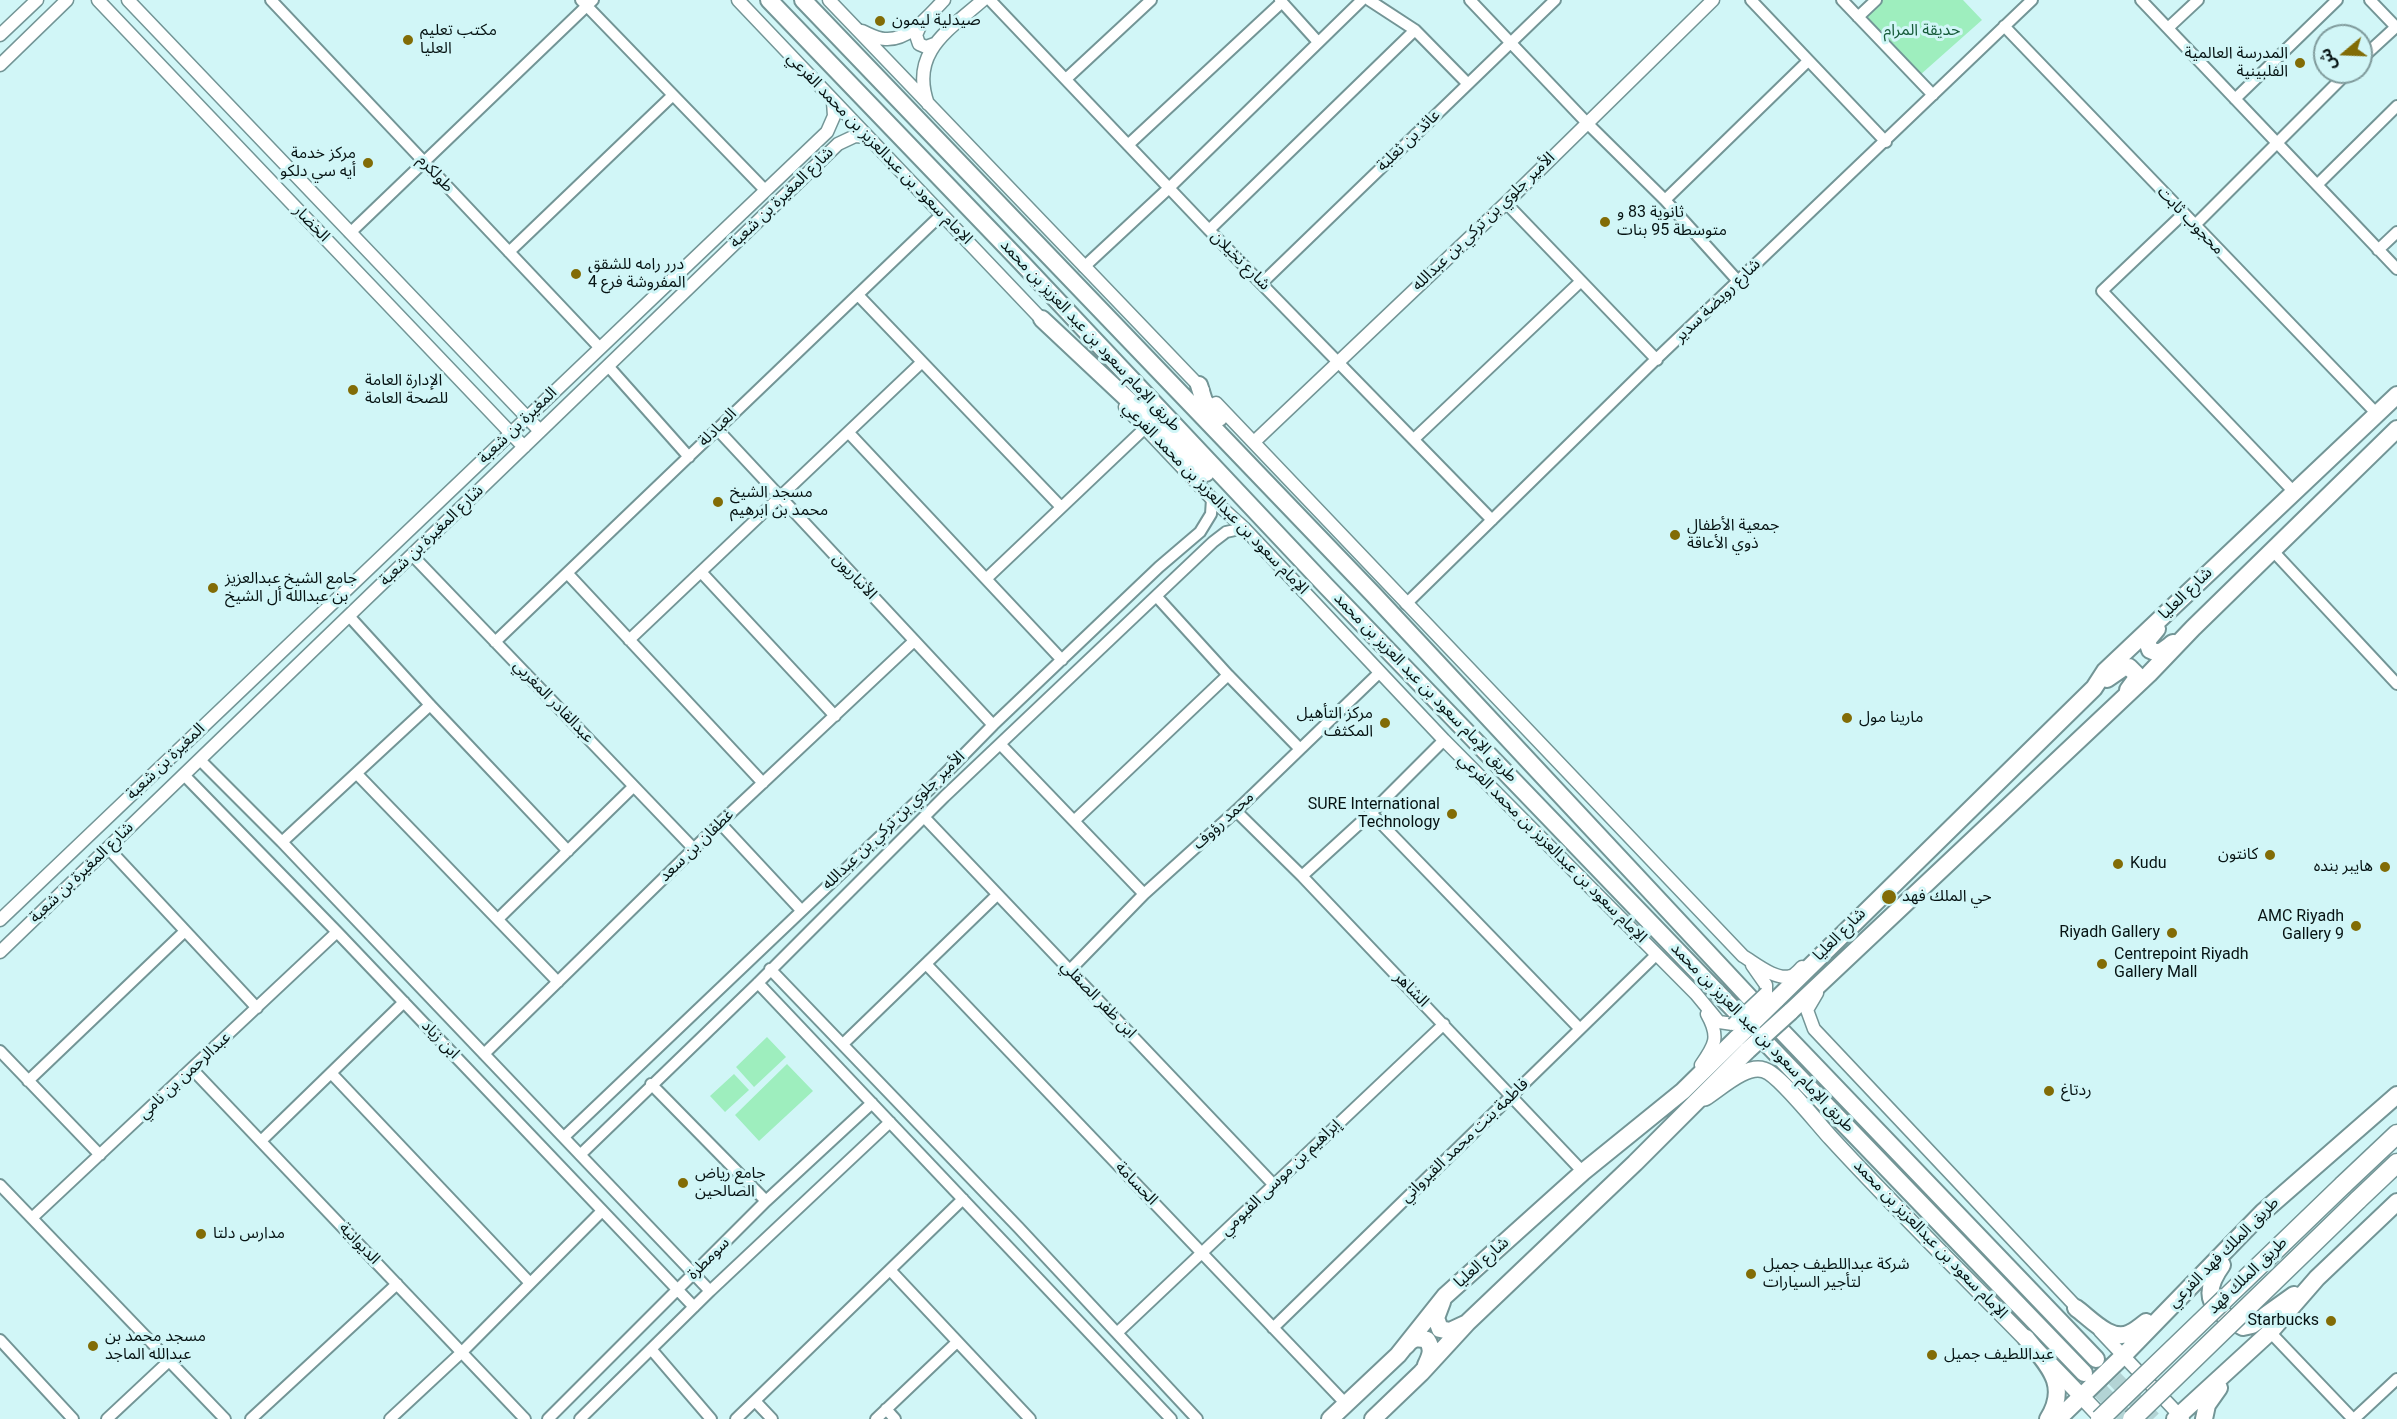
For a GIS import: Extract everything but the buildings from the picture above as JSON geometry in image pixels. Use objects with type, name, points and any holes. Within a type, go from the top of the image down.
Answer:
[{"type":"highway","name":"طريق الملك فهد","points":[[2102,1419],[2397,1134]]},
{"type":"highway","name":"طريق الملك فهد","points":[[2132,1419],[2397,1163]]},
{"type":"main road","name":"طريق الإمام سعود بن عبد العزيز بن محمد","points":[[769,0],[1021,262],[1326,586],[2084,1373]]},
{"type":"main road","name":"طريق الإمام سعود بن عبد العزيز بن محمد","points":[[803,0],[1294,511],[1750,998],[2096,1359]]},
{"type":"main road","points":[[1042,319],[1326,586]]},
{"type":"main road","points":[[1199,385],[1204,401],[1284,490],[1294,511]]},
{"type":"main road","name":"شارع العليا","points":[[1373,1419],[1421,1374],[1467,1323],[1688,1098],[1771,996],[1829,946],[2094,688],[2105,671],[2397,394]]},
{"type":"main road","name":"شارع العليا","points":[[1739,1038],[1790,1012],[2149,674],[2193,628],[2397,429]]},
{"type":"main road","points":[[2174,606],[2147,641],[2150,650],[2155,653],[2161,652],[2193,628]]},
{"type":"main road","points":[[2094,688],[2123,668],[2129,667],[2134,670],[2136,679],[2112,709]]},
{"type":"main road","name":"الإمام سعود بن عبدالعزيز بن محمد","points":[[1688,1098],[1753,1068],[1766,1070],[1777,1078],[1832,1140],[2102,1419]]},
{"type":"main road","name":"طريق الملك فهد الفرعي","points":[[2058,1419],[2124,1355],[2257,1218],[2397,1095]]},
{"type":"main road","name":"شارع العليا","points":[[1330,1419],[1398,1355],[1445,1296],[1583,1172],[1688,1098]]},
{"type":"main road","points":[[2179,1418],[2270,1332],[2317,1278],[2397,1202]]},
{"type":"main road","points":[[2257,1218],[2212,1280],[2210,1291],[2213,1305],[2224,1317],[2243,1327],[2252,1325],[2317,1278]]},
{"type":"main road","points":[[1445,1296],[1436,1318],[1440,1329],[1450,1331],[1467,1323]]},
{"type":"main road","points":[[2076,1308],[2109,1333],[2119,1336],[2129,1334],[2181,1297]]},
{"type":"main road","points":[[2026,1338],[2055,1376],[2059,1393],[2048,1419]]},
{"type":"main road","points":[[1398,1355],[1411,1339],[1427,1340],[1431,1346],[1431,1354],[1421,1374]]},
{"type":"main road","points":[[2204,1419],[2207,1405],[2236,1363]]},
{"type":"street","points":[[1,32],[37,0]]},
{"type":"street","points":[[0,65],[67,0]]},
{"type":"street","name":"الخضار","points":[[98,0],[524,447]]},
{"type":"street","name":"الخضار","points":[[128,0],[540,431]]},
{"type":"street","name":"طولكرم","points":[[271,0],[600,348]]},
{"type":"street","name":"الإمام سعود بن عبدالعزيز بن محمد الفرعي","points":[[738,0],[1444,740],[1696,994]]},
{"type":"street","points":[[829,0],[1743,956],[1761,977],[1771,996]]},
{"type":"street","points":[[944,0],[920,26],[916,35],[919,44],[926,47],[934,44],[983,0]]},
{"type":"street","name":"شارع نخيلان","points":[[990,0],[1209,230],[1492,520]]},
{"type":"street","points":[[1066,79],[1151,0]]},
{"type":"street","points":[[1084,267],[1169,188],[1362,0]]},
{"type":"street","points":[[1369,0],[1415,30],[1468,84]]},
{"type":"street","points":[[1470,0],[1587,123],[1665,200],[1738,281]]},
{"type":"street","name":"عائذ بن ثعلبة","points":[[1262,283],[1554,0]]},
{"type":"street","name":"الأمير جلوي بن تركي بن عبدالله","points":[[1254,442],[1338,360],[1506,204],[1713,0]]},
{"type":"street","points":[[1752,0],[1886,142]]},
{"type":"street","points":[[1842,0],[1933,95]]},
{"type":"street","points":[[1858,17],[1876,0]]},
{"type":"street","name":"شارع رويضة سدير","points":[[1406,604],[1738,281],[2032,0]]},
{"type":"street","points":[[2142,0],[2397,269]]},
{"type":"street","points":[[2168,28],[2198,0]]},
{"type":"street","points":[[2235,99],[2293,40],[2337,0]]},
{"type":"street","points":[[2370,0],[2396,27],[2373,48]]},
{"type":"street","points":[[1128,145],[1281,1],[1318,42]]},
{"type":"street","points":[[350,233],[587,2],[765,190]]},
{"type":"street","points":[[858,30],[882,39],[891,39],[920,26]]},
{"type":"street","name":"محجوب ثابت","points":[[2004,26],[2377,414]]},
{"type":"street","points":[[1209,230],[1415,30]]},
{"type":"street","points":[[928,105],[922,80],[923,69],[934,44]]},
{"type":"street","points":[[1665,200],[1808,61]]},
{"type":"street","points":[[2194,226],[2336,84]]},
{"type":"street","points":[[509,252],[674,95]]},
{"type":"street","points":[[833,101],[834,116],[827,132],[835,133],[838,144],[855,136],[867,137]]},
{"type":"street","points":[[2317,184],[2397,106]]},
{"type":"street","name":"المغيرة بن شعبة","points":[[0,920],[827,132]]},
{"type":"street","name":"شارع المغيرة بن شعبة","points":[[0,952],[838,144]]},
{"type":"street","points":[[1506,204],[1657,360]]},
{"type":"street","points":[[2183,214],[2102,291],[2292,492]]},
{"type":"street","name":"العبادلة","points":[[495,642],[941,215]]},
{"type":"street","points":[[2378,250],[2397,232]]},
{"type":"street","points":[[1414,439],[1580,282]]},
{"type":"street","points":[[858,295],[1061,507]]},
{"type":"street","points":[[630,640],[922,362]]},
{"type":"street","points":[[608,366],[689,457]]},
{"type":"street","points":[[987,578],[1145,428]]},
{"type":"street","name":"الأنباريون","points":[[717,429],[993,725]]},
{"type":"street","points":[[849,433],[1062,660]]},
{"type":"street","name":"الأمير جلوي بن تركي بن عبدالله","points":[[564,1137],[1159,567],[1200,532],[1211,514],[1212,498]]},
{"type":"street","points":[[1200,532],[1211,527],[1216,535],[1213,542]]},
{"type":"street","name":"الأمير جلوي بن تركي بن عبدالله","points":[[580,1154],[944,797],[1213,542],[1226,532],[1244,528]]},
{"type":"street","points":[[2273,550],[2397,684]]},
{"type":"street","name":"عبدالقادر المغربي","points":[[412,555],[694,849]]},
{"type":"street","points":[[701,572],[835,716]]},
{"type":"street","points":[[568,574],[763,783]]},
{"type":"street","points":[[1157,597],[1300,749]]},
{"type":"street","points":[[349,616],[568,851]]},
{"type":"street","name":"غطفان بن سعد","points":[[484,1054],[720,823],[914,641]]},
{"type":"street","name":"محمد رؤوف","points":[[1070,970],[1144,894],[1236,811],[1380,672]]},
{"type":"street","points":[[1074,821],[1228,675]]},
{"type":"street","points":[[282,842],[430,705]]},
{"type":"street","points":[[1302,876],[1371,813],[1444,740]]},
{"type":"street","points":[[1000,746],[1144,894]]},
{"type":"street","name":"ابن زياد","points":[[200,760],[282,842],[710,1291]]},
{"type":"street","points":[[357,774],[499,918],[558,982]]},
{"type":"street","points":[[945,774],[956,787]]},
{"type":"street","name":"ابن زياد","points":[[184,775],[338,932],[694,1307]]},
{"type":"street","points":[[934,785],[944,797]]},
{"type":"street","points":[[499,918],[633,787]]},
{"type":"street","points":[[222,812],[237,798]]},
{"type":"street","name":"الشاهر","points":[[1236,811],[1302,876],[1583,1172]]},
{"type":"street","points":[[1371,813],[1580,1029]]},
{"type":"street","name":"ابن ظفر الصقلي","points":[[924,817],[1273,1184]]},
{"type":"street","points":[[720,823],[801,910]]},
{"type":"street","points":[[108,848],[257,1008]]},
{"type":"street","points":[[844,1043],[997,895]]},
{"type":"street","points":[[28,1081],[185,931]]},
{"type":"street","name":"عبدالرحمن بن نامي","points":[[32,1218],[338,932]]},
{"type":"street","points":[[1743,956],[1775,974],[1791,976],[1829,946]]},
{"type":"street","name":"فاطمة بنت محمد القيرواني","points":[[1273,1328],[1656,955]]},
{"type":"street","points":[[747,962],[844,1043],[1118,1332],[1197,1419]]},
{"type":"street","name":"الحسامة","points":[[926,964],[1346,1404]]},
{"type":"street","points":[[1840,964],[1807,1010],[1814,1029],[2076,1308],[2124,1355],[2179,1418]]},
{"type":"street","points":[[763,976],[890,1122],[1003,1240],[1165,1417]]},
{"type":"street","points":[[1696,994],[1719,1022],[1739,1038]]},
{"type":"street","points":[[1688,1098],[1713,1049],[1716,1037],[1711,1020],[1696,994]]},
{"type":"street","points":[[261,1141],[404,1002]]},
{"type":"street","name":"إبراهيم بن موسى الفيومي","points":[[1118,1332],[1444,1024]]},
{"type":"street","points":[[0,1051],[100,1155]]},
{"type":"street","name":"الديوانية","points":[[192,1069],[525,1419]]},
{"type":"street","points":[[332,1074],[530,1283]]},
{"type":"street","points":[[651,1084],[766,1201]]},
{"type":"street","name":"سومطرة","points":[[548,1419],[766,1201],[872,1102]]},
{"type":"street","name":"سومطرة","points":[[580,1419],[710,1291],[890,1122]]},
{"type":"street","points":[[0,1185],[225,1419]]},
{"type":"street","points":[[736,1419],[963,1199]]},
{"type":"street","points":[[390,1419],[462,1352],[602,1211]]},
{"type":"street","points":[[1003,1240],[1018,1227]]},
{"type":"street","points":[[891,1271],[1030,1419]]},
{"type":"street","points":[[250,1419],[397,1284]]},
{"type":"street","points":[[2270,1332],[2354,1419],[2397,1379]]},
{"type":"street","points":[[0,1340],[73,1419]]},
{"type":"street","points":[[876,1419],[957,1342]]},
{"type":"street","points":[[651,1349],[711,1419]]},
{"type":"street","points":[[107,1419],[169,1361]]},
{"type":"street","points":[[756,1401],[772,1419]]},
{"type":"street","points":[[886,1409],[895,1419]]},
{"type":"green space","name":"حديقة المرام","points":[[1882,0],[1963,0],[1982,20],[1920,75],[1864,18]]},
{"type":"green space","points":[[767,1037],[786,1057],[754,1087],[736,1067]]},
{"type":"green space","points":[[787,1064],[813,1091],[759,1141],[735,1115]]},
{"type":"green space","points":[[734,1074],[749,1090],[725,1112],[710,1096]]},
{"type":"tunnel","points":[[2098,1361],[2153,1419]]},
{"type":"tunnel","points":[[2084,1374],[2128,1419]]},
{"type":"place","name":"صيدلية ليمون","points":[[880,21]]},
{"type":"place","name":"مكتب تعليم العليا","points":[[408,40]]},
{"type":"place","name":"المدرسة العالمية الفلبينية","points":[[2300,63]]},
{"type":"place","name":"مركز خدمة أيه سي دلكو","points":[[368,163]]},
{"type":"place","name":"ثانوية 83 و متوسطة 95 بنات","points":[[1605,222]]},
{"type":"place","name":"درر رامه للشقق المفروشة فرع 4","points":[[576,274]]},
{"type":"place","name":"الإدارة العامة للصحة العامة","points":[[353,390]]},
{"type":"place","name":"مسجد الشيخ محمد بن ابرهيم","points":[[718,502]]},
{"type":"place","name":"جمعية الأطفال ذوي الأعاقة","points":[[1675,535]]},
{"type":"place","name":"جامع الشيخ عبدالعزيز بن عبدالله أل الشيخ","points":[[213,588]]},
{"type":"place","name":"مارينا مول","points":[[1847,718]]},
{"type":"place","name":"مركز التأهيل المكثف","points":[[1385,723]]},
{"type":"place","name":"SURE International Technology","points":[[1452,814]]},
{"type":"place","name":"كانتون","points":[[2270,855]]},
{"type":"place","name":"Kudu","points":[[2118,864]]},
{"type":"place","name":"هايبر بنده","points":[[2385,867]]},
{"type":"place","name":"حي الملك فهد","points":[[1889,897]]},
{"type":"place","name":"AMC Riyadh Gallery 9","points":[[2356,926]]},
{"type":"place","name":"Riyadh Gallery","points":[[2172,933]]},
{"type":"place","name":"Centrepoint Riyadh Gallery Mall","points":[[2102,964]]},
{"type":"place","name":"ردتاغ","points":[[2049,1091]]},
{"type":"place","name":"جامع رياض الصالحين","points":[[683,1183]]},
{"type":"place","name":"مدارس دلتا","points":[[201,1234]]},
{"type":"place","name":"شركة عبداللطيف جميل لتأجير السيارات","points":[[1751,1274]]},
{"type":"place","name":"Starbucks","points":[[2331,1321]]},
{"type":"place","name":"مسجد محمد بن عبدالله الماجد","points":[[93,1346]]},
{"type":"place","name":"عبداللطيف جميل","points":[[1932,1355]]}]
